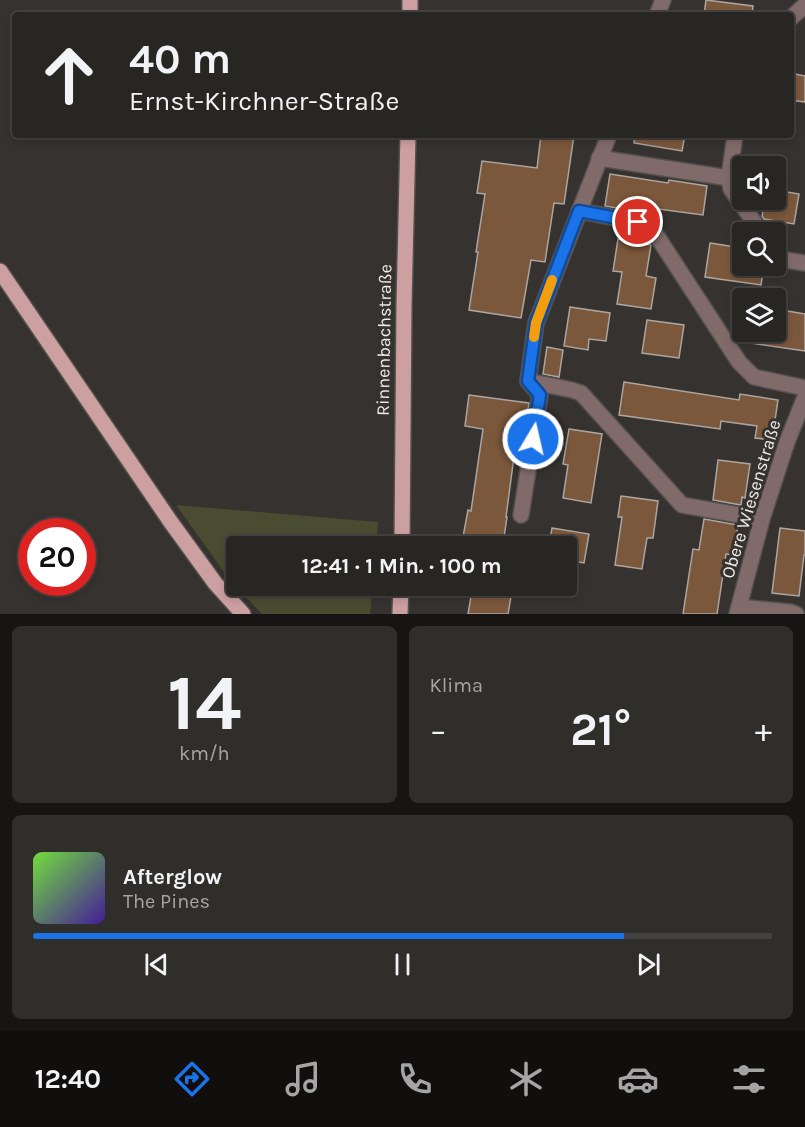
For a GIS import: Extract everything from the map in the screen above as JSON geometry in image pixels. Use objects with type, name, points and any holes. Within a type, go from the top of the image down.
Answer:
[{"type":"main road","name":"Rinnenbachstraße","points":[[402,536],[408,138]]},
{"type":"main road","points":[[0,271],[170,521],[215,583],[243,614]]},
{"type":"street","points":[[794,15],[805,5]]},
{"type":"street","points":[[521,515],[540,395],[528,381],[536,323],[608,138]]},
{"type":"street","points":[[735,138],[729,178],[731,189],[754,222]]},
{"type":"street","points":[[599,158],[729,178]]},
{"type":"street","points":[[579,211],[638,222],[653,230],[739,362],[754,377],[805,388]]},
{"type":"street","points":[[786,260],[805,263]]},
{"type":"street","points":[[528,381],[581,393],[682,505],[762,519]]},
{"type":"street","name":"Obere Wiesenstraße","points":[[738,610],[762,519],[787,442],[805,397]]},
{"type":"street","points":[[738,610],[796,614]]},
{"type":"green space","points":[[176,505],[378,522],[377,536],[226,536],[226,575]]},
{"type":"green space","points":[[245,596],[372,596],[370,614],[262,614]]},
{"type":"building","points":[[706,0],[753,6],[752,12],[704,12]]},
{"type":"building","points":[[794,74],[805,76],[805,102],[794,101]]},
{"type":"building","points":[[541,138],[574,138],[564,204],[554,203],[545,262],[531,260],[521,318],[469,310],[485,194],[477,193],[482,161],[537,168]]},
{"type":"building","points":[[635,138],[684,138],[682,151],[634,143]]},
{"type":"building","points":[[610,174],[668,183],[669,180],[707,186],[703,215],[651,208],[650,214],[605,206]]},
{"type":"building","points":[[786,192],[799,194],[794,224],[764,219],[763,210],[786,210]]},
{"type":"building","points":[[618,239],[651,245],[646,276],[656,278],[651,309],[617,304],[622,272],[613,271]]},
{"type":"building","points":[[710,243],[732,246],[732,276],[762,276],[761,285],[705,277]]},
{"type":"building","points":[[570,307],[610,313],[606,341],[589,339],[588,350],[564,346]]},
{"type":"building","points":[[786,311],[805,314],[805,351],[744,342],[786,342]]},
{"type":"building","points":[[647,320],[684,325],[679,358],[642,353]]},
{"type":"building","points":[[547,347],[563,350],[559,377],[543,374]]},
{"type":"building","points":[[624,382],[739,400],[740,394],[778,400],[772,440],[755,438],[757,426],[721,421],[720,429],[619,415]]},
{"type":"building","points":[[469,395],[529,403],[524,435],[517,434],[504,536],[463,536],[468,510],[471,511],[483,429],[465,426]]},
{"type":"building","points":[[569,429],[602,434],[591,503],[563,498],[568,465],[563,464]]},
{"type":"building","points":[[718,460],[750,464],[745,498],[742,497],[741,505],[713,500]]},
{"type":"building","points":[[621,496],[658,501],[653,538],[647,538],[642,569],[615,565],[622,517],[618,517]]},
{"type":"building","points":[[704,519],[738,525],[733,555],[726,554],[717,614],[683,614],[693,549],[699,550]]},
{"type":"building","points":[[552,528],[589,534],[584,563],[577,562],[577,536],[551,536]]},
{"type":"building","points":[[780,528],[805,531],[805,555],[799,596],[772,593]]},
{"type":"building","points":[[471,596],[511,596],[508,614],[468,614]]},
{"type":"slow traffic","points":[[534,337],[536,323],[552,280]]},
{"type":"route","points":[[533,439],[540,395],[528,381],[536,323],[579,211],[638,222]]}]
